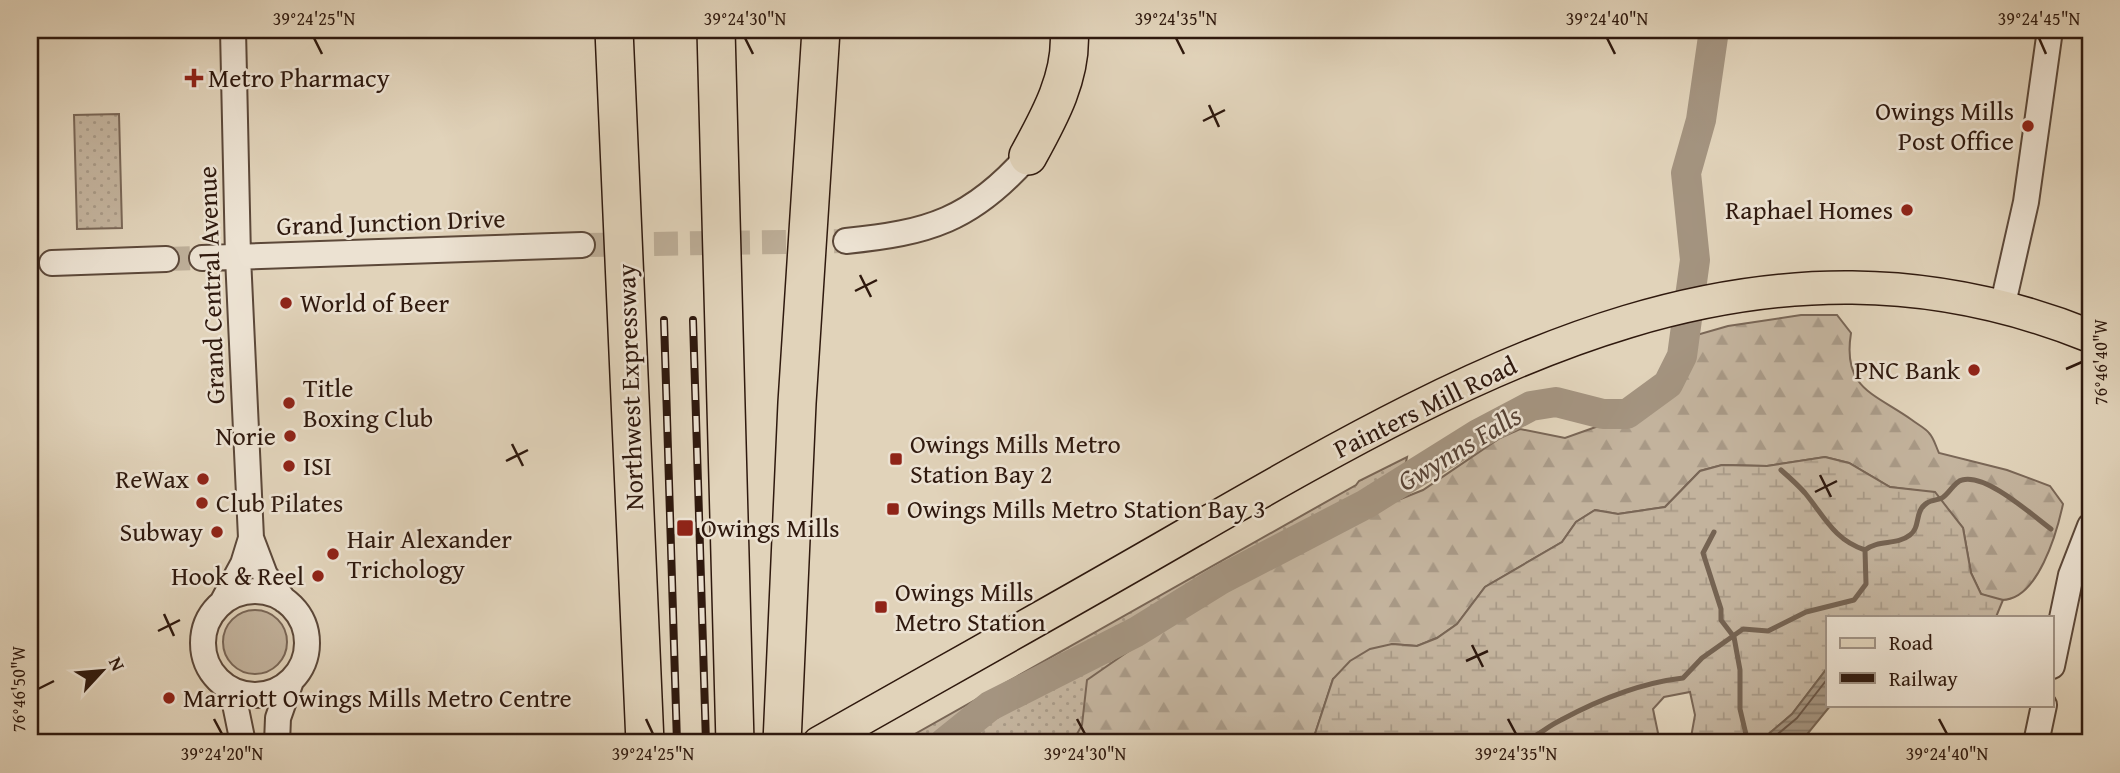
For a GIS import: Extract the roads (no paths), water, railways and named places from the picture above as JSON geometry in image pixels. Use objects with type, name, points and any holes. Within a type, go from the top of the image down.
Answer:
[{"type":"highway","name":"Northwest Expressway","points":[[614,30],[645,743]]},
{"type":"highway","points":[[716,30],[734,738]]},
{"type":"highway","points":[[782,743],[798,389],[821,30]]},
{"type":"highway","points":[[1028,156],[1049,118],[1060,87],[1068,59],[1069,30]]},
{"type":"main road","name":"Painters Mill Road","points":[[818,743],[1412,408],[1550,346],[1652,314],[1726,298],[1786,289],[1841,287],[1946,296],[2002,308],[2090,336]]},
{"type":"street","name":"Grand Central Avenue","points":[[233,30],[251,538],[265,575],[297,612],[305,628],[307,646],[303,663],[291,681],[278,719],[277,743]]},
{"type":"street","points":[[2002,308],[2026,202],[2050,30]]},
{"type":"street","points":[[845,241],[909,233],[964,214],[1007,180],[1028,156]]},
{"type":"street","name":"Grand Junction Drive","points":[[202,258],[582,245]]},
{"type":"street","points":[[52,263],[166,259]]},
{"type":"street","points":[[2054,656],[2071,575],[2090,526]]},
{"type":"street","name":"Grand Central Avenue","points":[[243,743],[235,704],[227,687],[211,671],[204,655],[203,638],[207,622],[223,601],[243,564],[251,538]]},
{"type":"street","points":[[223,601],[249,591],[267,592],[284,600]]},
{"type":"street","points":[[227,687],[243,694],[260,695],[277,691],[291,681]]},
{"type":"street","points":[[2036,743],[2044,706]]},
{"type":"water","points":[[1826,670],[1826,706],[1830,706],[1800,743],[1758,743],[1792,714]]},
{"type":"waterway","name":"Gwynns Falls","points":[[944,743],[990,706],[1136,632],[1220,580],[1366,504],[1478,434],[1531,406],[1556,402],[1603,414],[1627,414],[1668,384],[1682,356],[1695,260],[1686,173],[1701,120],[1714,30]]},
{"type":"waterway","points":[[1781,470],[1805,493],[1837,534],[1865,550]]},
{"type":"waterway","points":[[1519,743],[1605,699],[1636,688],[1683,678],[1702,658],[1743,629],[1768,631],[1806,612],[1854,600],[1866,584],[1865,550],[1910,535],[1923,506],[1942,498],[1962,480],[1972,480],[1996,489],[2051,529]]},
{"type":"waterway","points":[[1714,532],[1703,553],[1721,609],[1721,620],[1734,637],[1740,670],[1740,709],[1748,743]]},
{"type":"tunnel","points":[[582,245],[846,241]]},
{"type":"tunnel","points":[[166,259],[202,258]]},
{"type":"railway","points":[[664,320],[677,743]]},
{"type":"railway","points":[[693,320],[706,743]]},
{"type":"place","name":"Metro Pharmacy","points":[[194,78]]},
{"type":"place","name":"Owings Mills Post Office","points":[[2028,126]]},
{"type":"place","name":"Raphael Homes","points":[[1907,210]]},
{"type":"place","name":"World of Beer","points":[[286,303]]},
{"type":"place","name":"PNC Bank","points":[[1974,370]]},
{"type":"place","name":"Title Boxing Club","points":[[289,403]]},
{"type":"place","name":"Norie","points":[[290,436]]},
{"type":"place","name":"Owings Mills Metro Station Bay 2","points":[[896,459]]},
{"type":"place","name":"ISI","points":[[289,466]]},
{"type":"place","name":"ReWax","points":[[203,479]]},
{"type":"place","name":"Club Pilates","points":[[202,503]]},
{"type":"place","name":"Owings Mills Metro Station Bay 3","points":[[893,509]]},
{"type":"place","name":"Owings Mills","points":[[685,528]]},
{"type":"place","name":"Subway","points":[[217,532]]},
{"type":"place","name":"Hair Alexander Trichology","points":[[333,554]]},
{"type":"place","name":"Hook & Reel","points":[[318,576]]},
{"type":"place","name":"Owings Mills Metro Station","points":[[881,607]]},
{"type":"place","name":"Marriott Owings Mills Metro Centre","points":[[169,698]]}]
